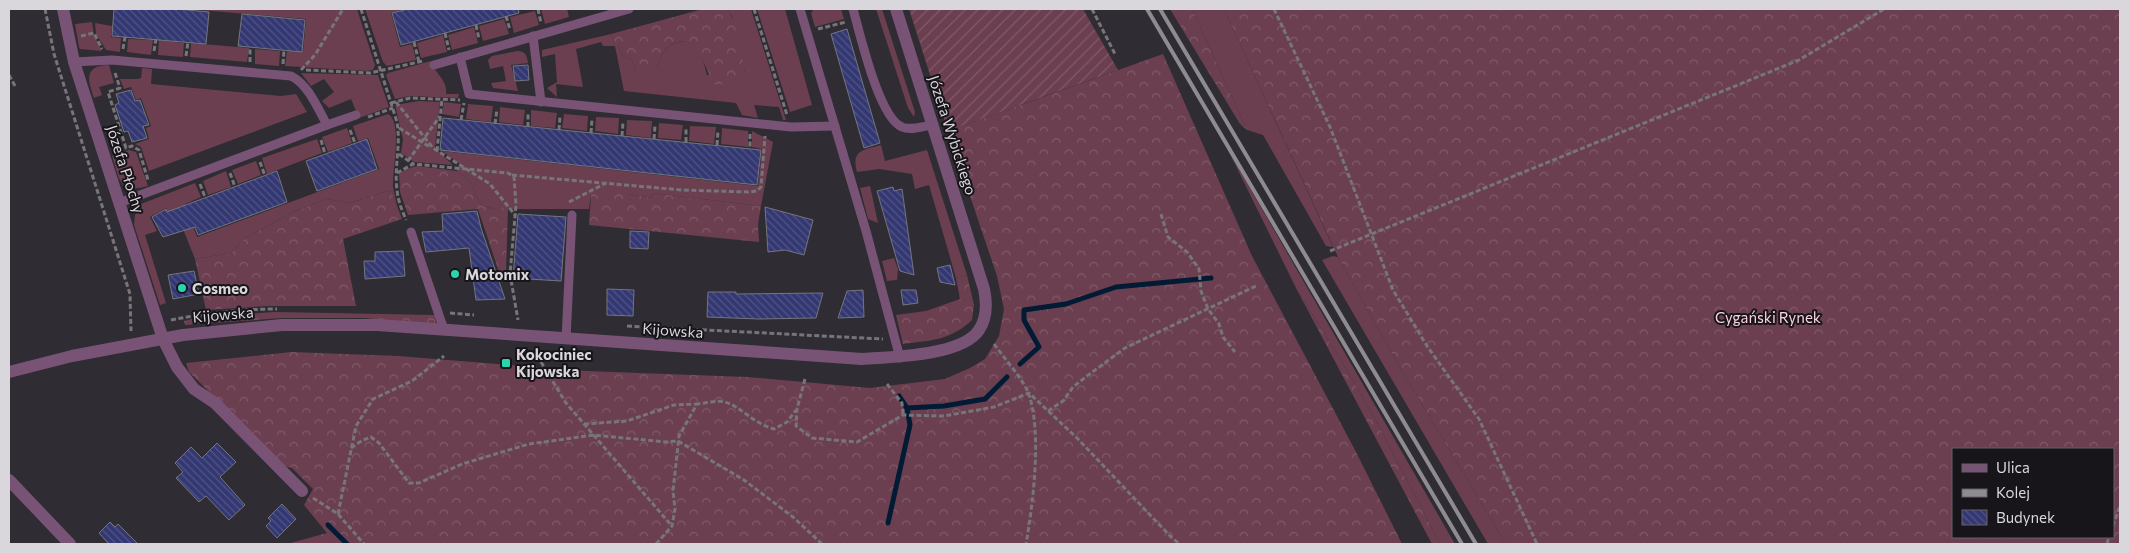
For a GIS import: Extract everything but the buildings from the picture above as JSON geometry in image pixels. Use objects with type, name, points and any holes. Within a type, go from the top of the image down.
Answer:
[{"type":"street","name":"Józefa Płochy","points":[[63,9],[74,62],[163,339],[177,367],[194,389],[215,403],[302,491]]},
{"type":"street","name":"Józefa Wybickiego","points":[[896,9],[978,271]]},
{"type":"street","name":"Kijowska","points":[[9,372],[72,356],[182,335],[282,325],[376,325],[862,358],[900,358],[948,348],[969,338],[978,331],[985,316],[986,302],[978,271]]},
{"type":"street","points":[[9,480],[70,544]]},
{"type":"lane","points":[[430,62],[629,9]]},
{"type":"lane","points":[[800,9],[900,358]]},
{"type":"lane","points":[[853,9],[879,97],[892,120],[900,127],[908,129],[932,125]]},
{"type":"lane","points":[[533,36],[541,102]]},
{"type":"lane","points":[[459,54],[469,94],[791,127],[835,126]]},
{"type":"lane","points":[[74,62],[112,60],[291,76],[306,89],[327,125]]},
{"type":"lane","points":[[119,203],[356,115]]},
{"type":"lane","points":[[566,339],[572,215]]},
{"type":"lane","points":[[411,232],[444,330]]},
{"type":"path","points":[[46,9],[56,63],[130,294],[131,332],[158,323],[199,315],[256,309],[286,309]]},
{"type":"path","points":[[301,70],[315,55],[343,9]]},
{"type":"path","points":[[361,9],[398,128],[397,173],[399,202],[411,232]]},
{"type":"path","points":[[538,9],[542,27],[547,26]]},
{"type":"path","points":[[754,9],[791,127]]},
{"type":"path","points":[[1092,9],[1115,54]]},
{"type":"path","points":[[1274,9],[1330,127],[1393,290],[1427,346],[1479,419],[1537,544]]},
{"type":"path","points":[[1330,251],[1799,60],[1884,9]]},
{"type":"path","points":[[506,16],[511,36]]},
{"type":"path","points":[[807,32],[856,19]]},
{"type":"path","points":[[476,25],[481,44]]},
{"type":"path","points":[[69,40],[94,33],[104,52],[96,52]]},
{"type":"path","points":[[445,33],[450,54],[459,54]]},
{"type":"path","points":[[123,54],[124,37]]},
{"type":"path","points":[[153,57],[156,39]]},
{"type":"path","points":[[186,60],[188,42]]},
{"type":"path","points":[[414,42],[419,62]]},
{"type":"path","points":[[250,47],[249,66],[258,66]]},
{"type":"path","points":[[282,68],[284,50]]},
{"type":"path","points":[[112,60],[120,88],[108,92],[126,148],[132,146],[139,150],[151,191]]},
{"type":"path","points":[[292,69],[370,73],[419,62],[430,62]]},
{"type":"path","points":[[9,75],[15,86]]},
{"type":"path","points":[[437,151],[442,99]]},
{"type":"path","points":[[461,120],[464,101]]},
{"type":"path","points":[[396,102],[423,140]]},
{"type":"path","points":[[495,124],[497,104]]},
{"type":"path","points":[[528,127],[529,107]]},
{"type":"path","points":[[559,130],[560,110]]},
{"type":"path","points":[[591,133],[592,113]]},
{"type":"path","points":[[408,161],[440,116]]},
{"type":"path","points":[[622,136],[624,116]]},
{"type":"path","points":[[654,139],[655,120]]},
{"type":"path","points":[[686,123],[686,142]]},
{"type":"path","points":[[348,125],[355,143]]},
{"type":"path","points":[[718,126],[718,145]]},
{"type":"path","points":[[398,128],[423,140],[437,151],[490,184],[515,214]]},
{"type":"path","points":[[750,129],[750,149]]},
{"type":"path","points":[[398,153],[414,164],[508,173],[512,175],[682,190],[748,192],[757,191],[761,187],[766,135]]},
{"type":"path","points":[[319,136],[325,154]]},
{"type":"path","points":[[258,158],[265,176]]},
{"type":"path","points":[[397,173],[414,164]]},
{"type":"path","points":[[228,169],[235,187]]},
{"type":"path","points":[[512,175],[515,179],[515,214],[510,274],[518,320]]},
{"type":"path","points":[[198,180],[205,198]]},
{"type":"path","points":[[566,205],[588,191],[608,183]]},
{"type":"path","points":[[1161,214],[1168,237],[1187,252],[1199,269],[1201,290],[1208,309],[1219,324],[1223,337],[1235,352]]},
{"type":"path","points":[[1048,411],[1063,401],[1074,387],[1087,376],[1125,348],[1258,285]]},
{"type":"path","points":[[439,312],[480,316]]},
{"type":"path","points":[[509,319],[525,320]]},
{"type":"path","points":[[624,326],[895,340]]},
{"type":"path","points":[[994,344],[1029,393],[1077,438],[1172,538],[1180,544]]},
{"type":"path","points":[[338,514],[356,426],[373,399],[412,381],[444,356]]},
{"type":"path","points":[[541,362],[566,403],[672,526]]},
{"type":"path","points":[[805,379],[796,409],[796,426],[812,438],[857,442],[903,415],[944,416],[994,407],[1029,393]]},
{"type":"path","points":[[886,384],[902,403],[903,415]]},
{"type":"path","points":[[1026,544],[1030,520],[1037,427],[1029,393]]},
{"type":"path","points":[[584,424],[627,421],[674,406],[714,401],[726,402],[763,426],[774,429],[787,422],[796,409]]},
{"type":"path","points":[[656,544],[672,526],[675,509],[673,491],[679,436],[697,404]]},
{"type":"path","points":[[351,448],[362,440],[371,437],[379,443],[409,483],[419,483],[462,464],[529,444],[594,435],[665,442],[678,441],[744,480],[793,517],[822,544]]},
{"type":"path","points":[[302,491],[338,514],[364,544]]},
{"type":"path","points":[[2114,523],[2120,506]]},
{"type":"green space","points":[[188,9],[357,9],[375,65],[373,70],[365,71],[285,66],[287,51],[303,52],[306,19]]},
{"type":"green space","points":[[365,9],[403,9],[391,13],[400,47],[412,44],[416,60],[387,66],[383,62]]},
{"type":"green space","points":[[541,9],[567,9],[569,17],[545,24]]},
{"type":"green space","points":[[703,9],[727,9],[737,31],[741,48],[745,73],[717,87],[693,41],[674,43],[662,54],[657,67],[647,71],[636,71],[632,60],[623,56],[618,46],[615,46],[611,34]]},
{"type":"green space","points":[[729,9],[751,9],[786,120],[783,120],[779,107],[754,105],[758,118],[742,115],[736,103],[624,91],[615,46],[603,46],[601,42],[576,49],[583,87],[556,84],[557,97],[547,88],[557,82],[555,54],[542,57],[542,50],[611,34],[615,45],[618,46],[623,56],[632,60],[636,71],[657,67],[662,54],[675,43],[694,41],[701,53],[707,75],[745,73]]},
{"type":"green space","points":[[757,9],[785,9],[812,105],[790,112]]},
{"type":"green space","points":[[814,9],[841,9],[844,19],[815,27],[811,13]]},
{"type":"green space","points":[[876,9],[882,9],[915,112],[914,117],[908,108]]},
{"type":"green space","points":[[909,9],[1083,9],[1118,70],[948,131]]},
{"type":"green space","points":[[1170,9],[1192,9],[1247,130],[1240,124]]},
{"type":"green space","points":[[1192,9],[1224,9],[1333,247],[1326,246],[1263,135],[1247,130]]},
{"type":"green space","name":"Cygański Rynek","points":[[1224,9],[2120,9],[2120,544],[1506,544],[1398,364],[1338,257]]},
{"type":"green space","points":[[535,11],[539,25],[514,33],[510,17]]},
{"type":"green space","points":[[504,19],[509,34],[483,41],[479,26]]},
{"type":"green space","points":[[92,22],[94,35],[102,51],[80,49],[79,47],[75,24]]},
{"type":"green space","points":[[95,23],[112,26],[111,37],[121,38],[120,52],[106,50],[96,34]]},
{"type":"green space","points":[[474,27],[478,43],[452,50],[448,35]]},
{"type":"green space","points":[[443,35],[447,52],[421,58],[417,43]]},
{"type":"green space","points":[[128,39],[153,40],[151,55],[127,52]]},
{"type":"green space","points":[[159,40],[184,43],[183,57],[158,55]]},
{"type":"green space","points":[[191,43],[249,48],[247,62],[190,57]]},
{"type":"green space","points":[[255,49],[280,51],[279,66],[255,64]]},
{"type":"green space","points":[[517,51],[525,54],[528,63],[511,65],[518,91],[493,88],[491,83],[506,81],[503,66],[490,69],[488,60],[492,56]]},
{"type":"green space","points":[[1163,54],[1252,256],[1356,452],[1402,544],[287,544],[327,533],[304,505],[313,489],[292,468],[284,466],[189,372],[186,363],[291,352],[398,356],[586,371],[747,377],[870,388],[945,379],[985,359],[999,336],[1004,309],[997,276],[948,131]]},
{"type":"green space","points":[[431,61],[445,85],[446,94],[459,94],[458,98],[410,96],[395,99],[386,75]]},
{"type":"green space","points":[[109,65],[114,83],[99,87],[102,95],[94,98],[89,80],[91,71],[101,66]]},
{"type":"green space","points":[[142,68],[152,69],[151,84],[281,96],[296,94],[307,112],[149,171],[141,147],[135,144],[149,139],[146,128],[151,126],[141,98],[136,100],[131,87],[124,89],[120,79],[141,78]]},
{"type":"green space","points":[[301,73],[378,75],[389,107],[359,118],[351,99],[329,108],[322,101],[334,92],[324,79],[311,86]]},
{"type":"green space","points":[[419,101],[440,102],[435,148],[453,165],[414,162],[401,153],[403,140],[395,105]]},
{"type":"green space","points":[[444,102],[461,104],[459,117],[442,114]]},
{"type":"green space","points":[[468,104],[493,106],[491,122],[466,119]]},
{"type":"green space","points":[[500,107],[525,110],[523,125],[499,122]]},
{"type":"green space","points":[[531,110],[557,113],[555,128],[531,126]]},
{"type":"green space","points":[[388,114],[395,127],[396,136],[393,187],[397,206],[391,190],[350,203],[327,199],[293,212],[245,238],[231,253],[195,259],[181,224],[175,225],[166,208],[150,217],[157,231],[145,235],[166,303],[160,305],[134,225],[135,215],[141,204],[195,183],[201,197],[185,204],[197,237],[379,169],[368,138],[358,141],[353,126]]},
{"type":"green space","points":[[564,114],[588,116],[587,131],[562,128]]},
{"type":"green space","points":[[596,117],[619,118],[618,134],[595,131]]},
{"type":"green space","points":[[627,120],[652,121],[651,138],[626,135]]},
{"type":"green space","points":[[659,123],[683,125],[681,140],[658,138]]},
{"type":"green space","points":[[690,126],[716,127],[714,144],[689,141]]},
{"type":"green space","points":[[347,128],[352,143],[328,152],[322,137]]},
{"type":"green space","points":[[722,128],[748,131],[748,147],[721,144]]},
{"type":"green space","points":[[752,131],[773,142],[761,206],[652,193],[651,198],[628,194],[591,194],[589,209],[495,209],[481,205],[469,180],[457,171],[460,164],[442,151],[758,186],[762,149],[752,147]]},
{"type":"green space","points":[[317,139],[322,153],[267,174],[262,158]]},
{"type":"green space","points":[[881,145],[885,161],[927,150],[967,275],[956,278],[929,185],[915,189],[912,174],[879,169],[857,172],[857,155],[864,150]]},
{"type":"green space","points":[[129,150],[136,152],[148,186],[131,188],[122,183],[119,178],[112,156]]},
{"type":"green space","points":[[1229,152],[1455,544],[1440,544],[1380,428],[1347,370],[1297,290]]},
{"type":"green space","points":[[256,161],[261,175],[238,184],[232,170]]},
{"type":"green space","points":[[417,166],[457,171],[469,180],[481,205],[495,209],[508,208],[506,273],[500,275],[478,209],[408,215],[400,192],[399,173]]},
{"type":"green space","points":[[226,171],[231,187],[208,195],[203,181]]},
{"type":"green space","points":[[870,186],[878,223],[868,219],[860,188]]},
{"type":"green space","points":[[603,187],[651,198],[652,193],[761,206],[758,224],[759,242],[589,225],[591,194]]},
{"type":"green space","points":[[391,190],[402,219],[343,239],[356,306],[267,306],[206,310],[195,259],[231,253],[245,238],[293,212],[327,199],[350,203]]},
{"type":"green space","points":[[1333,256],[1338,257],[1398,364],[1506,544],[1488,544],[1322,260]]},
{"type":"green space","points":[[894,258],[898,269],[897,280],[887,281],[882,261]]},
{"type":"green space","points":[[967,275],[974,305],[972,320],[948,336],[903,344],[896,315],[926,311],[960,299],[956,278]]},
{"type":"green space","points":[[1297,290],[1347,370],[1380,428],[1440,544],[1432,544]]},
{"type":"green space","points":[[275,312],[435,315],[436,325],[364,318],[282,318],[185,325],[184,321],[199,317]]},
{"type":"waterway","points":[[1020,364],[1039,347],[1024,320],[1024,310],[1066,304],[1116,287],[1211,278]]},
{"type":"waterway","points":[[899,396],[907,408],[944,406],[985,399],[1007,377]]},
{"type":"waterway","points":[[888,523],[910,425],[907,408]]},
{"type":"waterway","points":[[328,525],[347,544]]},
{"type":"railway","points":[[1147,9],[1462,544]]},
{"type":"railway","points":[[1160,9],[1476,544]]},
{"type":"place","name":"Motomix","points":[[455,274]]},
{"type":"place","name":"Cosmeo","points":[[182,288]]},
{"type":"place","name":"Kokociniec Kijowska","points":[[506,363]]}]
